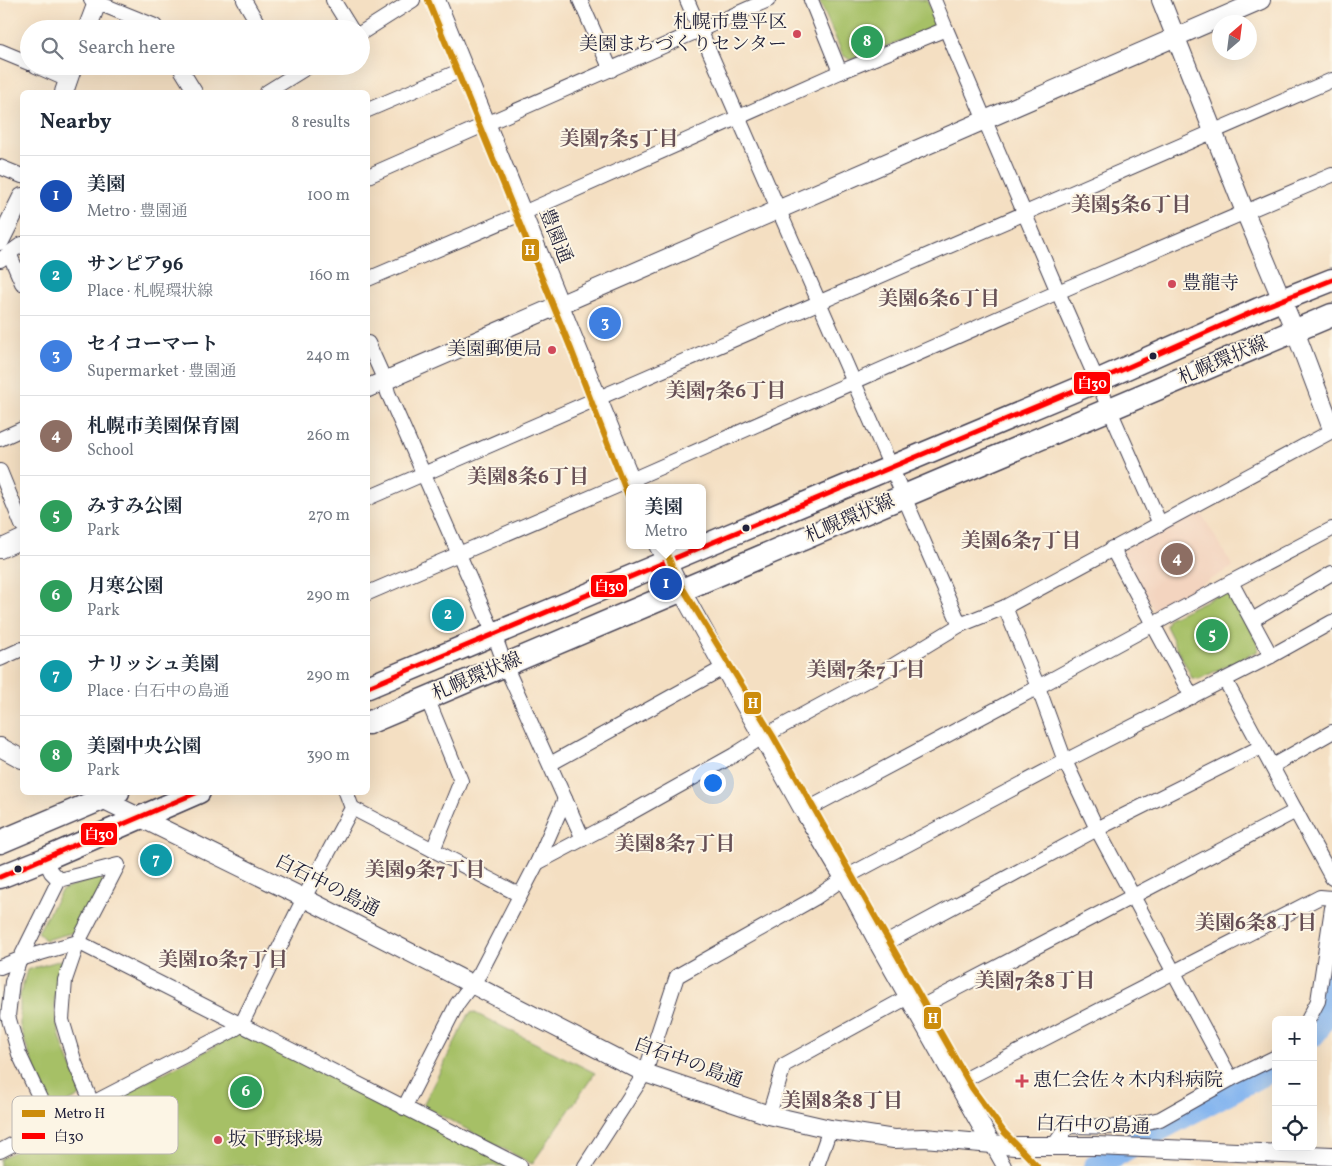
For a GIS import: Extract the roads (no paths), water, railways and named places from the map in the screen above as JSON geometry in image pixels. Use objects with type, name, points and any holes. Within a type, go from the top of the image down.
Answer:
[{"type":"main road","name":"札幌環状線","points":[[706,537],[890,467],[1332,280]]},
{"type":"main road","name":"札幌環状線","points":[[370,721],[1332,315]]},
{"type":"main road","name":"札幌環状線","points":[[370,686],[494,634],[675,549]]},
{"type":"main road","points":[[0,842],[103,795]]},
{"type":"main road","points":[[0,877],[192,795]]},
{"type":"street","points":[[244,0],[256,20]]},
{"type":"street","points":[[333,0],[345,20]]},
{"type":"street","points":[[370,27],[413,0]]},
{"type":"street","name":"豊園通","points":[[436,0],[632,484]]},
{"type":"street","points":[[580,0],[610,70]]},
{"type":"street","points":[[687,0],[960,625]]},
{"type":"street","points":[[370,175],[768,0]]},
{"type":"street","points":[[811,0],[840,72]]},
{"type":"street","points":[[935,0],[1024,214],[1160,524]]},
{"type":"street","points":[[537,863],[889,668],[960,625],[1005,607],[1332,430],[1295,331],[1161,0]]},
{"type":"street","points":[[90,20],[95,1],[141,20]]},
{"type":"street","points":[[370,387],[1256,1]]},
{"type":"street","points":[[370,278],[840,72],[946,29]]},
{"type":"street","points":[[0,51],[20,59]]},
{"type":"street","points":[[370,109],[464,69]]},
{"type":"street","points":[[185,75],[194,90]]},
{"type":"street","points":[[269,90],[285,75]]},
{"type":"street","points":[[370,497],[1332,80]]},
{"type":"street","points":[[0,167],[20,175]]},
{"type":"street","points":[[632,484],[853,381],[1332,175]]},
{"type":"street","points":[[20,203],[3,252],[20,281]]},
{"type":"street","points":[[3,252],[20,245]]},
{"type":"street","points":[[370,347],[385,381],[388,393],[494,634],[505,665],[582,839]]},
{"type":"street","points":[[0,439],[20,430]]},
{"type":"street","points":[[0,471],[20,520]]},
{"type":"street","points":[[370,592],[458,553],[626,486]]},
{"type":"street","points":[[804,811],[1332,529]]},
{"type":"street","points":[[0,549],[20,540]]},
{"type":"street","points":[[1112,548],[1192,697]]},
{"type":"street","points":[[662,554],[1004,1166]]},
{"type":"street","points":[[1252,620],[1332,573]]},
{"type":"street","points":[[1230,582],[1271,656]]},
{"type":"street","points":[[1005,607],[1038,687],[1065,761],[1097,829],[1231,1079]]},
{"type":"street","points":[[585,1166],[645,1073],[677,976],[815,898],[844,878],[1065,761],[1271,656],[1332,622]]},
{"type":"street","points":[[0,659],[20,650]]},
{"type":"street","points":[[550,764],[724,667]]},
{"type":"street","points":[[1225,680],[1332,878]]},
{"type":"street","points":[[427,698],[461,781],[433,850]]},
{"type":"street","points":[[1272,766],[1332,732]]},
{"type":"street","points":[[0,747],[20,758]]},
{"type":"street","points":[[880,946],[1097,829],[1261,747]]},
{"type":"street","name":"白石中の島通","points":[[103,795],[139,818],[304,898],[470,985],[645,1073],[769,1115],[830,1129],[894,1139],[924,1138],[1015,1146],[1096,1146],[1332,1156]]},
{"type":"street","points":[[347,795],[352,808],[520,895]]},
{"type":"street","points":[[404,1108],[456,1004],[480,973],[537,863],[565,799]]},
{"type":"street","points":[[106,1096],[230,1032],[241,1024],[304,898],[352,808]]},
{"type":"street","points":[[769,1115],[784,1065],[1132,897],[1296,811]]},
{"type":"street","points":[[45,859],[51,872],[59,880]]},
{"type":"street","points":[[39,1096],[19,1054],[8,1016],[12,982],[20,959],[59,880],[118,865],[78,942],[65,980],[62,1020],[75,1063],[89,1096]]},
{"type":"street","points":[[958,1083],[1320,897],[1332,898]]},
{"type":"street","points":[[1310,1016],[1318,1001],[1332,908]]},
{"type":"street","points":[[0,967],[20,959],[78,942],[520,1166]]},
{"type":"street","points":[[1054,1146],[1068,1126],[1126,1128],[1160,1120],[1231,1079],[1272,1058]]},
{"type":"street","points":[[817,1166],[830,1129]]},
{"type":"street","points":[[0,1151],[12,1145]]},
{"type":"waterway","points":[[1317,1029],[1324,1016],[1332,982]]},
{"type":"waterway","points":[[1096,1166],[1160,1129],[1272,1069]]},
{"type":"metro line","name":"H","points":[[428,0],[571,349],[626,491]]},
{"type":"metro line","name":"H","points":[[665,549],[679,582],[773,736],[972,1088],[1004,1132],[1037,1166]]},
{"type":"place","name":"札幌市豊平区 美園まちづくりセンター","points":[[797,34]]},
{"type":"place","name":"美園中央公園","points":[[867,42]]},
{"type":"place","name":"豊龍寺","points":[[1172,284]]},
{"type":"place","name":"セイコーマート","points":[[605,323]]},
{"type":"place","name":"美園郵便局","points":[[552,350]]},
{"type":"place","name":"札幌市美園保育園","points":[[1177,559]]},
{"type":"place","name":"美園","points":[[666,584]]},
{"type":"place","name":"サンピア96","points":[[448,615]]},
{"type":"place","name":"みすみ公園","points":[[1212,635]]},
{"type":"place","name":"ナリッシュ美園","points":[[156,860]]},
{"type":"place","name":"恵仁会佐々木内科病院","points":[[1022,1081]]},
{"type":"place","name":"月寒公園","points":[[246,1092]]},
{"type":"place","name":"坂下野球場","points":[[218,1140]]},
{"type":"district","name":"美園7条5丁目","points":[[619,140]]},
{"type":"district","name":"美園5条6丁目","points":[[1131,206]]},
{"type":"district","name":"美園6条6丁目","points":[[939,300]]},
{"type":"district","name":"美園7条6丁目","points":[[726,392]]},
{"type":"district","name":"美園8条6丁目","points":[[528,478]]},
{"type":"district","name":"美園6条7丁目","points":[[1021,542]]},
{"type":"district","name":"美園7条7丁目","points":[[866,671]]},
{"type":"district","name":"美園8条7丁目","points":[[675,845]]},
{"type":"district","name":"美園9条7丁目","points":[[425,871]]},
{"type":"district","name":"美園6条8丁目","points":[[1256,924]]},
{"type":"district","name":"美園10条7丁目","points":[[223,961]]},
{"type":"district","name":"美園7条8丁目","points":[[1035,982]]},
{"type":"district","name":"美園8条8丁目","points":[[842,1102]]}]
